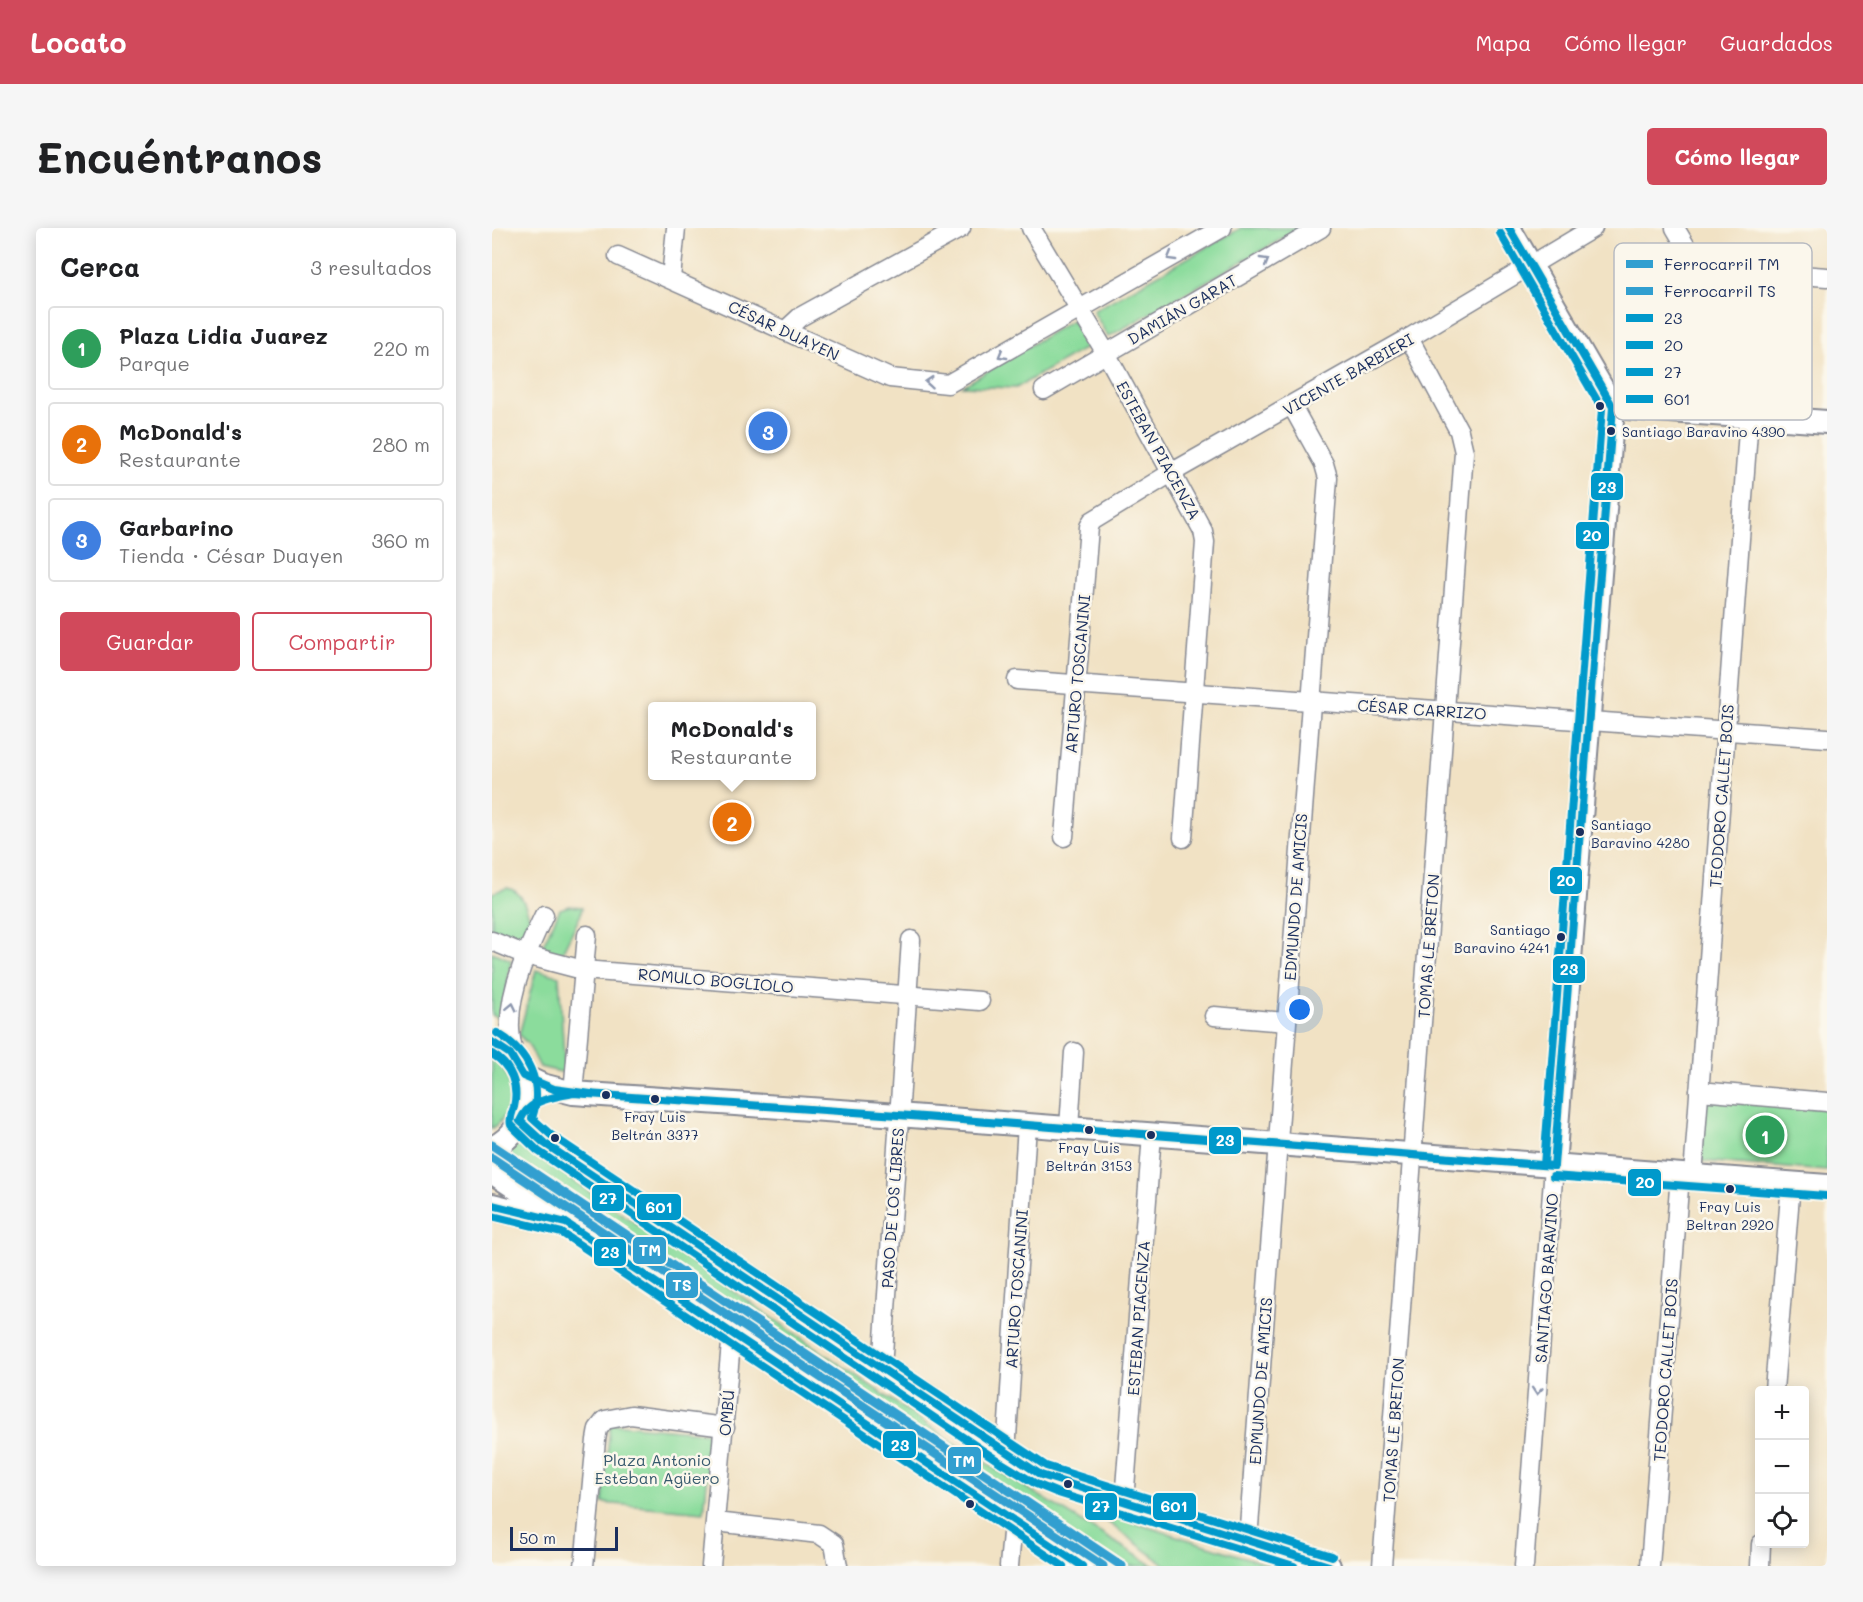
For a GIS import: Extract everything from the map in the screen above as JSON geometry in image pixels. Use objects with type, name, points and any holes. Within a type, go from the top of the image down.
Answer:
[{"type":"main road","points":[[1509,228],[1613,407]]},
{"type":"main road","name":"SANTIAGO BARAVINO","points":[[1554,1166],[1613,407]]},
{"type":"main road","points":[[1796,420],[1827,422]]},
{"type":"main road","points":[[492,1042],[542,1085],[573,1093],[898,1115],[1827,1186]]},
{"type":"main road","points":[[520,1068],[526,1092],[523,1115],[544,1143],[1041,1475],[1329,1566]]},
{"type":"main road","points":[[492,1148],[505,1141],[523,1115],[537,1102],[573,1093]]},
{"type":"main road","points":[[492,1172],[1082,1566]]},
{"type":"main road","points":[[492,1205],[566,1223]]},
{"type":"street","points":[[671,278],[676,228]]},
{"type":"street","points":[[785,331],[800,317],[961,228]]},
{"type":"street","name":"ESTEBAN PIACENZA","points":[[1031,228],[1106,353],[1200,523],[1205,543],[1183,838]]},
{"type":"street","points":[[1079,310],[1222,228]]},
{"type":"street","name":"DAMIÁN GARAT","points":[[1044,390],[1321,228]]},
{"type":"street","name":"VICENTE BARBIERI","points":[[1099,515],[1292,406],[1593,228]]},
{"type":"street","points":[[1675,228],[1684,243]]},
{"type":"street","name":"CÉSAR DUAYEN","points":[[618,256],[890,378],[903,380],[954,382],[1079,310]]},
{"type":"street","points":[[1812,276],[1827,277]]},
{"type":"street","name":"TOMAS LE BRETON","points":[[1382,1566],[1464,452],[1459,431],[1409,338]]},
{"type":"street","name":"EDMUNDO DE AMICIS","points":[[1248,1540],[1328,477],[1324,464],[1292,406]]},
{"type":"street","name":"TEODORO CALLET BOIS","points":[[1650,1566],[1686,1175],[1700,1091],[1749,420]]},
{"type":"street","name":"ARTURO TOSCANINI","points":[[1064,837],[1089,527],[1099,515]]},
{"type":"street","name":"CÉSAR CARRIZO","points":[[1017,680],[1827,738]]},
{"type":"street","points":[[520,1068],[510,1023],[526,955],[544,915]]},
{"type":"street","points":[[573,1093],[587,935]]},
{"type":"street","name":"PASO DE LOS LIBRES","points":[[882,1369],[911,940]]},
{"type":"street","name":"ROMULO BOGLIOLO","points":[[492,942],[526,955],[583,970],[980,1001]]},
{"type":"street","points":[[1214,1016],[1286,1022]]},
{"type":"street","points":[[1069,1128],[1074,1053]]},
{"type":"street","points":[[1700,1091],[1827,1102]]},
{"type":"street","name":"ARTURO TOSCANINI","points":[[1006,1453],[1026,1125]]},
{"type":"street","name":"ESTEBAN PIACENZA","points":[[1124,1501],[1152,1134]]},
{"type":"street","name":"SANTIAGO BARAVINO","points":[[1524,1566],[1554,1166]]},
{"type":"street","points":[[1774,1386],[1791,1183]]},
{"type":"street","name":"OMBÚ","points":[[711,1566],[732,1332]]},
{"type":"street","points":[[584,1566],[596,1440],[598,1429],[606,1420],[616,1416],[631,1415],[724,1427]]},
{"type":"street","points":[[716,1522],[819,1534],[834,1544],[838,1563]]},
{"type":"street","points":[[1009,1566],[1013,1522]]},
{"type":"street","points":[[1760,1566],[1761,1548]]},
{"type":"green space","points":[[1241,228],[1301,228],[1108,337],[1093,311]]},
{"type":"green space","points":[[1072,320],[1089,346],[1016,388],[963,386]]},
{"type":"green space","points":[[507,888],[520,896],[531,922],[520,944],[492,929],[492,893]]},
{"type":"green space","points":[[569,906],[582,907],[581,914],[560,957],[540,951],[560,909]]},
{"type":"green space","points":[[492,952],[511,960],[502,1020],[492,1015]]},
{"type":"green space","points":[[536,970],[559,976],[565,1073],[540,1067],[528,1044],[519,1035]]},
{"type":"green space","points":[[492,1059],[506,1075],[511,1094],[506,1113],[492,1129]]},
{"type":"green space","points":[[1704,1099],[1827,1108],[1827,1171],[1702,1161]]},
{"type":"green space","points":[[519,1143],[957,1445],[1154,1566],[1096,1566],[494,1162]]},
{"type":"green space","name":"Plaza Antonio Esteban Agüero","points":[[610,1424],[712,1433],[704,1512],[603,1503]]},
{"type":"green space","points":[[1090,1509],[1273,1566],[1167,1566]]},
{"type":"rail line","name":"TM","points":[[492,1145],[1122,1566]]},
{"type":"rail line","name":"TS","points":[[492,1158],[1103,1566]]},
{"type":"transit line","name":"23","points":[[1509,228],[1613,407],[1554,1166]]},
{"type":"transit line","name":"20","points":[[1500,233],[1602,409],[1544,1165]]},
{"type":"transit line","name":"601","points":[[497,1033],[517,1049],[531,1069],[536,1092],[532,1118],[551,1135],[1046,1466],[1332,1556]]},
{"type":"transit line","name":"23","points":[[492,1042],[510,1054],[523,1076],[554,1089],[591,1094]]},
{"type":"transit line","name":"27","points":[[492,1054],[509,1070],[514,1084],[515,1099],[511,1125],[538,1151],[1000,1462],[1036,1484],[1058,1493],[1294,1566]]},
{"type":"transit line","name":"23","points":[[1329,1566],[1041,1475],[544,1143],[520,1121],[529,1108],[535,1104],[549,1098],[573,1093],[898,1115],[1554,1166]]},
{"type":"transit line","name":"20","points":[[1553,1176],[1826,1196]]},
{"type":"transit line","name":"23","points":[[492,1205],[566,1223],[1082,1566]]},
{"type":"transit line","name":"27","points":[[492,1216],[562,1233],[1063,1566]]},
{"type":"place","name":"Garbarino","points":[[768,431]]},
{"type":"place","name":"Santiago Baravino 4390","points":[[1611,431]]},
{"type":"place","name":"McDonald's","points":[[732,822]]},
{"type":"place","name":"Santiago Baravino 4280","points":[[1580,832]]},
{"type":"place","name":"Santiago Baravino 4241","points":[[1561,937]]},
{"type":"place","name":"Fray Luis Beltrán 3377","points":[[655,1099]]},
{"type":"place","name":"Fray Luis Beltrán 3153","points":[[1089,1130]]},
{"type":"place","name":"Plaza Lidia Juarez","points":[[1765,1135]]},
{"type":"place","name":"Fray Luis Beltran 2920","points":[[1730,1189]]}]
